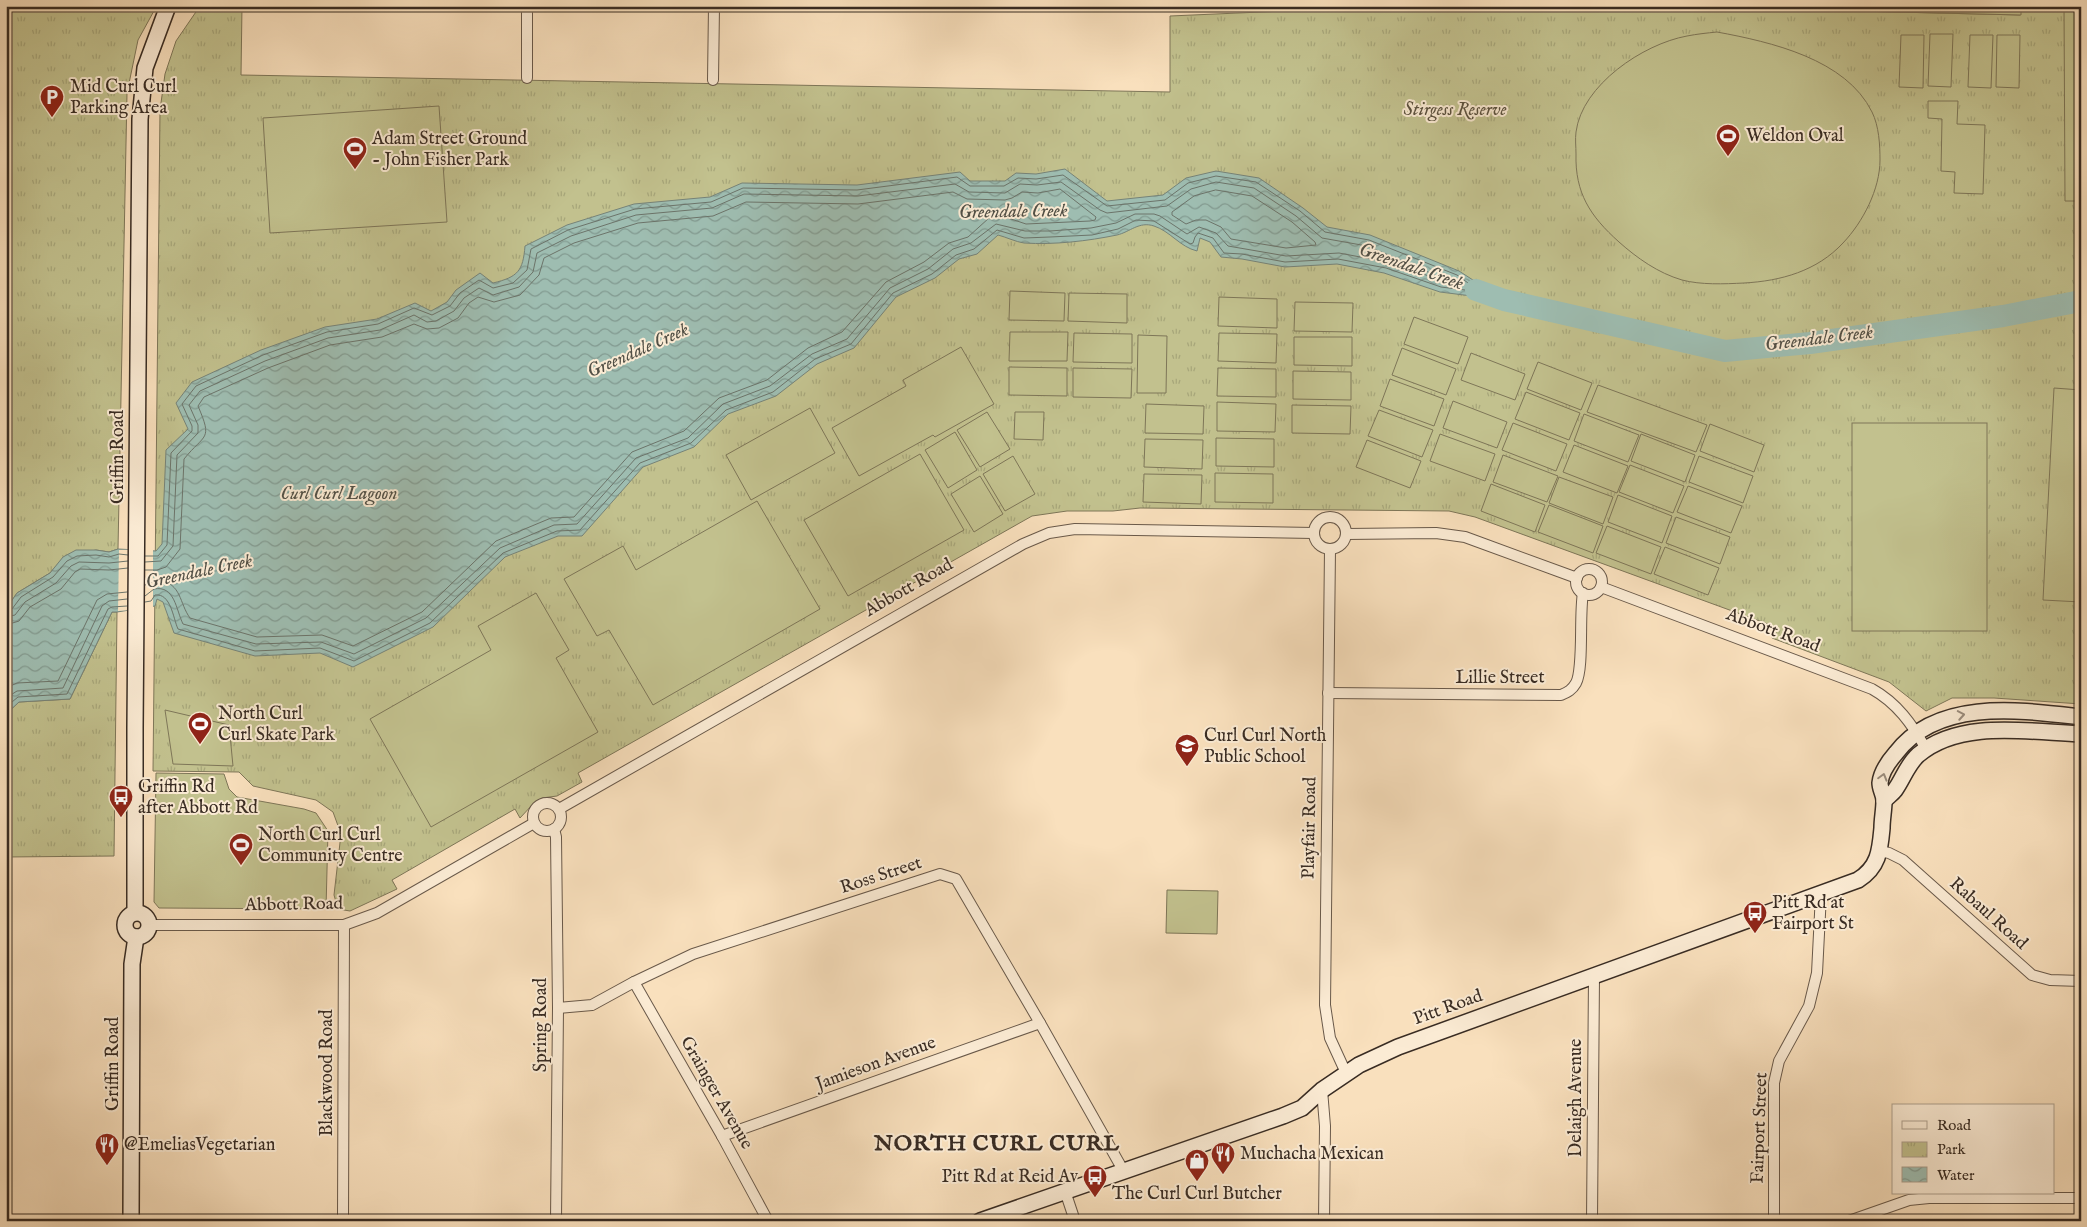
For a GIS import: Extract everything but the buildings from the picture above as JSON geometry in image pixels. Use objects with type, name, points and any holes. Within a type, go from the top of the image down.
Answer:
[{"type":"main road","name":"Griffin Road","points":[[135,913],[140,104],[145,68],[168,6]]},
{"type":"main road","points":[[1916,732],[1938,720],[1962,714],[1992,712],[2081,717]]},
{"type":"main road","points":[[1884,801],[1896,789],[1900,778],[1916,756],[1946,738],[1965,732],[1992,730],[2081,734]]},
{"type":"main road","name":"Pitt Road","points":[[980,1221],[1122,1170],[1283,1116],[1302,1108],[1322,1090],[1375,1056],[1853,882],[1866,875],[1875,864],[1880,852],[1884,801],[1880,783],[1885,768],[1905,741],[1916,732]]},
{"type":"main road","points":[[135,913],[146,917],[149,925],[144,935],[136,937],[129,934],[125,924],[128,916],[135,913]]},
{"type":"main road","name":"Griffin Road","points":[[131,1221],[132,964],[136,937]]},
{"type":"street","points":[[527,6],[527,78]]},
{"type":"street","points":[[713,80],[714,6]]},
{"type":"street","points":[[1330,517],[1340,520],[1346,529],[1343,543],[1334,549],[1320,546],[1316,542],[1314,533],[1321,520],[1330,517]]},
{"type":"street","name":"Abbott Road","points":[[559,809],[1014,549],[1049,533],[1075,529],[1314,533]]},
{"type":"street","points":[[1346,534],[1436,533],[1465,537],[1577,578]]},
{"type":"street","name":"Playfair Road","points":[[1330,549],[1325,1005],[1330,1038],[1346,1073]]},
{"type":"street","points":[[1586,570],[1594,570],[1602,579],[1601,587],[1591,594],[1583,593],[1577,586],[1577,578],[1586,570]]},
{"type":"street","name":"Abbott Road","points":[[1601,587],[1872,689],[1899,709],[1926,749]]},
{"type":"street","name":"Lillie Street","points":[[1328,693],[1561,695],[1570,692],[1579,672],[1580,611],[1583,593]]},
{"type":"street","points":[[547,803],[559,809],[560,823],[554,829],[545,831],[534,823],[534,814],[538,806],[547,803]]},
{"type":"street","name":"Abbott Road","points":[[149,925],[344,925],[377,913],[534,823]]},
{"type":"street","name":"Spring Road","points":[[554,829],[556,837],[558,1008],[556,1221]]},
{"type":"street","name":"Rabaul Road","points":[[1880,852],[1889,853],[1903,860],[2032,975],[2050,980],[2081,981]]},
{"type":"street","name":"Ross Street","points":[[558,1008],[592,1005],[634,982],[693,954],[940,874],[956,879],[1040,1023],[1122,1170]]},
{"type":"street","name":"Fairport Street","points":[[1774,1221],[1774,1083],[1779,1061],[1809,1006],[1817,973],[1821,894]]},
{"type":"street","name":"Blackwood Road","points":[[343,1221],[344,925]]},
{"type":"street","name":"Delaigh Avenue","points":[[1592,1221],[1594,976]]},
{"type":"street","name":"Grainger Avenue","points":[[634,982],[768,1221]]},
{"type":"street","name":"Jamieson Avenue","points":[[722,1136],[1040,1023]]},
{"type":"street","points":[[1322,1090],[1325,1126],[1324,1221]]},
{"type":"street","points":[[1064,1191],[1075,1221]]},
{"type":"street","points":[[1849,1221],[1908,1200],[1929,1198],[2081,1198]]},
{"type":"green space","points":[[6,6],[154,6],[155,9],[138,40],[127,93],[118,549],[109,552],[96,550],[64,557],[50,573],[17,593],[6,609]]},
{"type":"green space","name":"Stirgess Reserve","points":[[200,6],[242,6],[241,75],[1170,92],[1170,16],[1284,11],[1285,6],[1771,6],[1813,10],[2020,15],[2021,6],[2081,6],[2081,704],[1994,698],[1952,698],[1926,711],[1889,682],[1772,638],[1776,627],[1475,517],[1449,511],[1140,508],[1113,511],[1067,511],[1032,516],[578,773],[582,782],[557,796],[542,798],[533,804],[520,818],[515,809],[392,880],[397,889],[350,911],[338,909],[334,895],[341,834],[333,812],[316,800],[253,786],[239,772],[153,771],[160,110],[165,74],[176,41]]},
{"type":"green space","points":[[1813,6],[2021,6],[2021,15],[1813,10]]},
{"type":"green space","points":[[2064,6],[2081,6],[2081,201],[2065,201]]},
{"type":"green space","name":"Weldon Oval","points":[[1717,32],[1783,48],[1826,66],[1860,94],[1872,112],[1876,123],[1880,148],[1879,171],[1874,193],[1863,215],[1850,235],[1833,253],[1798,273],[1785,277],[1758,282],[1713,284],[1689,282],[1656,269],[1626,248],[1600,223],[1586,203],[1578,181],[1576,132],[1581,115],[1590,98],[1602,83],[1634,57],[1670,40]]},
{"type":"green space","points":[[1930,34],[1953,34],[1951,87],[1928,86]]},
{"type":"green space","points":[[1901,35],[1924,35],[1923,88],[1899,87]]},
{"type":"green space","points":[[1970,35],[1993,35],[1991,88],[1968,87]]},
{"type":"green space","points":[[1997,35],[2020,35],[2019,88],[1996,87]]},
{"type":"green space","points":[[1928,101],[1958,101],[1957,124],[1985,125],[1983,194],[1954,193],[1955,172],[1941,171],[1942,119],[1928,118]]},
{"type":"green space","name":"Adam Street Ground - John Fisher Park","points":[[439,106],[447,222],[270,233],[263,118]]},
{"type":"green space","points":[[1010,291],[1065,293],[1064,321],[1009,320]]},
{"type":"green space","points":[[1069,293],[1127,294],[1127,323],[1068,321]]},
{"type":"green space","points":[[1219,297],[1277,299],[1277,328],[1218,326]]},
{"type":"green space","points":[[1295,302],[1353,303],[1352,332],[1294,331]]},
{"type":"green space","points":[[1414,317],[1468,337],[1458,364],[1404,344]]},
{"type":"green space","points":[[1010,332],[1068,332],[1067,361],[1009,361]]},
{"type":"green space","points":[[1074,333],[1132,334],[1132,363],[1073,362]]},
{"type":"green space","points":[[1219,333],[1277,334],[1276,363],[1218,361]]},
{"type":"green space","points":[[1138,335],[1167,336],[1166,393],[1137,393]]},
{"type":"green space","points":[[1294,337],[1352,337],[1352,366],[1294,365]]},
{"type":"green space","points":[[961,347],[994,404],[859,476],[832,428],[906,386],[903,380]]},
{"type":"green space","points":[[1402,348],[1456,369],[1446,395],[1392,375]]},
{"type":"green space","points":[[1471,353],[1525,374],[1515,400],[1461,380]]},
{"type":"green space","points":[[1538,362],[1592,383],[1581,410],[1527,389]]},
{"type":"green space","points":[[1009,367],[1067,368],[1067,396],[1009,395]]},
{"type":"green space","points":[[1073,368],[1132,369],[1131,398],[1073,397]]},
{"type":"green space","points":[[1218,368],[1276,369],[1276,397],[1217,396]]},
{"type":"green space","points":[[1293,371],[1351,372],[1351,400],[1293,399]]},
{"type":"green space","points":[[1390,379],[1444,399],[1434,426],[1380,406]]},
{"type":"green space","points":[[1598,385],[1707,425],[1696,452],[1587,412]]},
{"type":"green space","points":[[2054,388],[2081,390],[2081,602],[2043,600]]},
{"type":"green space","points":[[1526,392],[1580,413],[1569,440],[1515,419]]},
{"type":"green space","points":[[1453,401],[1507,422],[1497,448],[1443,428]]},
{"type":"green space","points":[[1217,402],[1276,404],[1275,432],[1217,431]]},
{"type":"green space","points":[[1146,404],[1204,406],[1203,434],[1145,433]]},
{"type":"green space","points":[[1292,405],[1351,406],[1350,434],[1292,433]]},
{"type":"green space","points":[[810,408],[835,453],[751,500],[726,455]]},
{"type":"green space","points":[[1379,410],[1433,430],[1422,457],[1368,436]]},
{"type":"green space","points":[[987,412],[1010,449],[980,467],[957,430]]},
{"type":"green space","points":[[1015,412],[1044,412],[1043,440],[1014,439]]},
{"type":"green space","points":[[1584,414],[1639,435],[1628,462],[1574,441]]},
{"type":"green space","points":[[1513,423],[1567,444],[1556,471],[1502,450]]},
{"type":"green space","points":[[1852,423],[1987,423],[1987,631],[1852,631]]},
{"type":"green space","points":[[1710,424],[1764,445],[1754,472],[1700,451]]},
{"type":"green space","points":[[955,432],[977,470],[948,488],[925,450]]},
{"type":"green space","points":[[1440,434],[1495,454],[1485,481],[1430,461]]},
{"type":"green space","points":[[1641,434],[1695,455],[1685,482],[1631,461]]},
{"type":"green space","points":[[1216,438],[1274,439],[1274,467],[1216,466]]},
{"type":"green space","points":[[1145,439],[1203,440],[1202,469],[1144,467]]},
{"type":"green space","points":[[1367,440],[1421,461],[1410,488],[1356,467]]},
{"type":"green space","points":[[1574,445],[1628,466],[1617,493],[1563,472]]},
{"type":"green space","points":[[920,454],[964,530],[848,596],[804,520]]},
{"type":"green space","points":[[1503,455],[1558,476],[1547,502],[1493,482]]},
{"type":"green space","points":[[1013,456],[1035,494],[1005,511],[983,474]]},
{"type":"green space","points":[[1699,456],[1753,476],[1743,503],[1689,482]]},
{"type":"green space","points":[[1630,465],[1684,486],[1673,513],[1619,492]]},
{"type":"green space","points":[[1215,473],[1273,474],[1273,503],[1215,502]]},
{"type":"green space","points":[[1144,474],[1202,475],[1201,504],[1143,502]]},
{"type":"green space","points":[[980,476],[1003,514],[974,532],[951,494]]},
{"type":"green space","points":[[1559,477],[1613,497],[1603,524],[1549,503]]},
{"type":"green space","points":[[1491,484],[1545,505],[1535,532],[1481,511]]},
{"type":"green space","points":[[1688,486],[1742,506],[1731,533],[1677,512]]},
{"type":"green space","points":[[1618,495],[1672,516],[1662,543],[1608,522]]},
{"type":"green space","points":[[757,501],[820,609],[653,705],[609,630],[597,636],[564,579],[623,546],[636,570]]},
{"type":"green space","points":[[1549,505],[1603,526],[1593,553],[1538,532]]},
{"type":"green space","points":[[1676,517],[1730,537],[1720,564],[1666,543]]},
{"type":"green space","points":[[1607,526],[1661,547],[1651,574],[1596,553]]},
{"type":"green space","points":[[1665,547],[1719,568],[1708,595],[1654,574]]},
{"type":"green space","points":[[536,593],[569,650],[556,658],[598,732],[431,827],[370,719],[491,650],[478,626]]},
{"type":"green space","points":[[112,612],[117,612],[114,856],[6,857],[6,714],[19,702],[70,699]]},
{"type":"green space","name":"North Curl Curl Skate Park","points":[[165,710],[229,725],[233,766],[173,764]]},
{"type":"green space","name":"North Curl Curl Community Centre","points":[[156,773],[224,774],[229,789],[237,797],[304,809],[316,813],[328,831],[326,909],[159,908],[154,902]]},
{"type":"green space","points":[[1167,890],[1218,891],[1217,934],[1166,933]]},
{"type":"water","name":"Curl Curl Lagoon","points":[[1065,169],[1107,201],[1163,195],[1186,178],[1216,171],[1259,178],[1327,227],[1370,235],[1459,271],[1504,300],[1440,292],[1384,273],[1337,264],[1285,267],[1221,257],[1210,242],[1200,238],[1197,251],[1185,246],[1160,228],[1149,225],[1139,226],[1117,235],[1059,243],[1024,243],[998,235],[977,254],[959,259],[935,278],[896,297],[854,348],[817,364],[776,396],[728,414],[694,447],[643,467],[582,536],[558,536],[505,557],[433,627],[353,667],[320,653],[255,656],[174,633],[163,602],[157,599],[155,606],[112,612],[70,699],[19,702],[6,714],[6,609],[17,593],[50,573],[63,557],[76,550],[109,552],[118,549],[156,551],[162,544],[166,450],[188,429],[176,403],[192,382],[261,350],[325,327],[377,319],[415,303],[431,311],[447,302],[456,290],[480,273],[493,283],[514,275],[521,267],[525,246],[567,225],[634,204],[710,197],[742,183],[857,185],[960,172],[970,181],[1005,181],[1016,173],[1036,174]]},
{"type":"pier","points":[[153,549],[153,608],[118,611],[119,550]]},
{"type":"waterway","name":"Greendale Creek","points":[[1476,290],[1504,300],[1725,351],[1810,343],[2003,316],[2081,301]]},
{"type":"place","name":"Mid Curl Curl Parking Area","points":[[52,118]]},
{"type":"place","name":"Weldon Oval","points":[[1728,157]]},
{"type":"place","name":"Adam Street Ground - John Fisher Park","points":[[355,170]]},
{"type":"place","name":"North Curl Curl Skate Park","points":[[200,745]]},
{"type":"place","name":"Curl Curl North Public School","points":[[1187,767]]},
{"type":"place","name":"Griffin Rd after Abbott Rd","points":[[121,818]]},
{"type":"place","name":"North Curl Curl Community Centre","points":[[241,866]]},
{"type":"place","name":"Pitt Rd at Fairport St","points":[[1755,934]]},
{"type":"place","name":"@EmeliasVegetarian","points":[[107,1166]]},
{"type":"place","name":"Muchacha Mexican","points":[[1223,1175]]},
{"type":"place","name":"The Curl Curl Butcher","points":[[1197,1182]]},
{"type":"place","name":"Pitt Rd at Reid Av","points":[[1095,1198]]},
{"type":"district","name":"NORTH CURL CURL","points":[[997,1144]]}]
